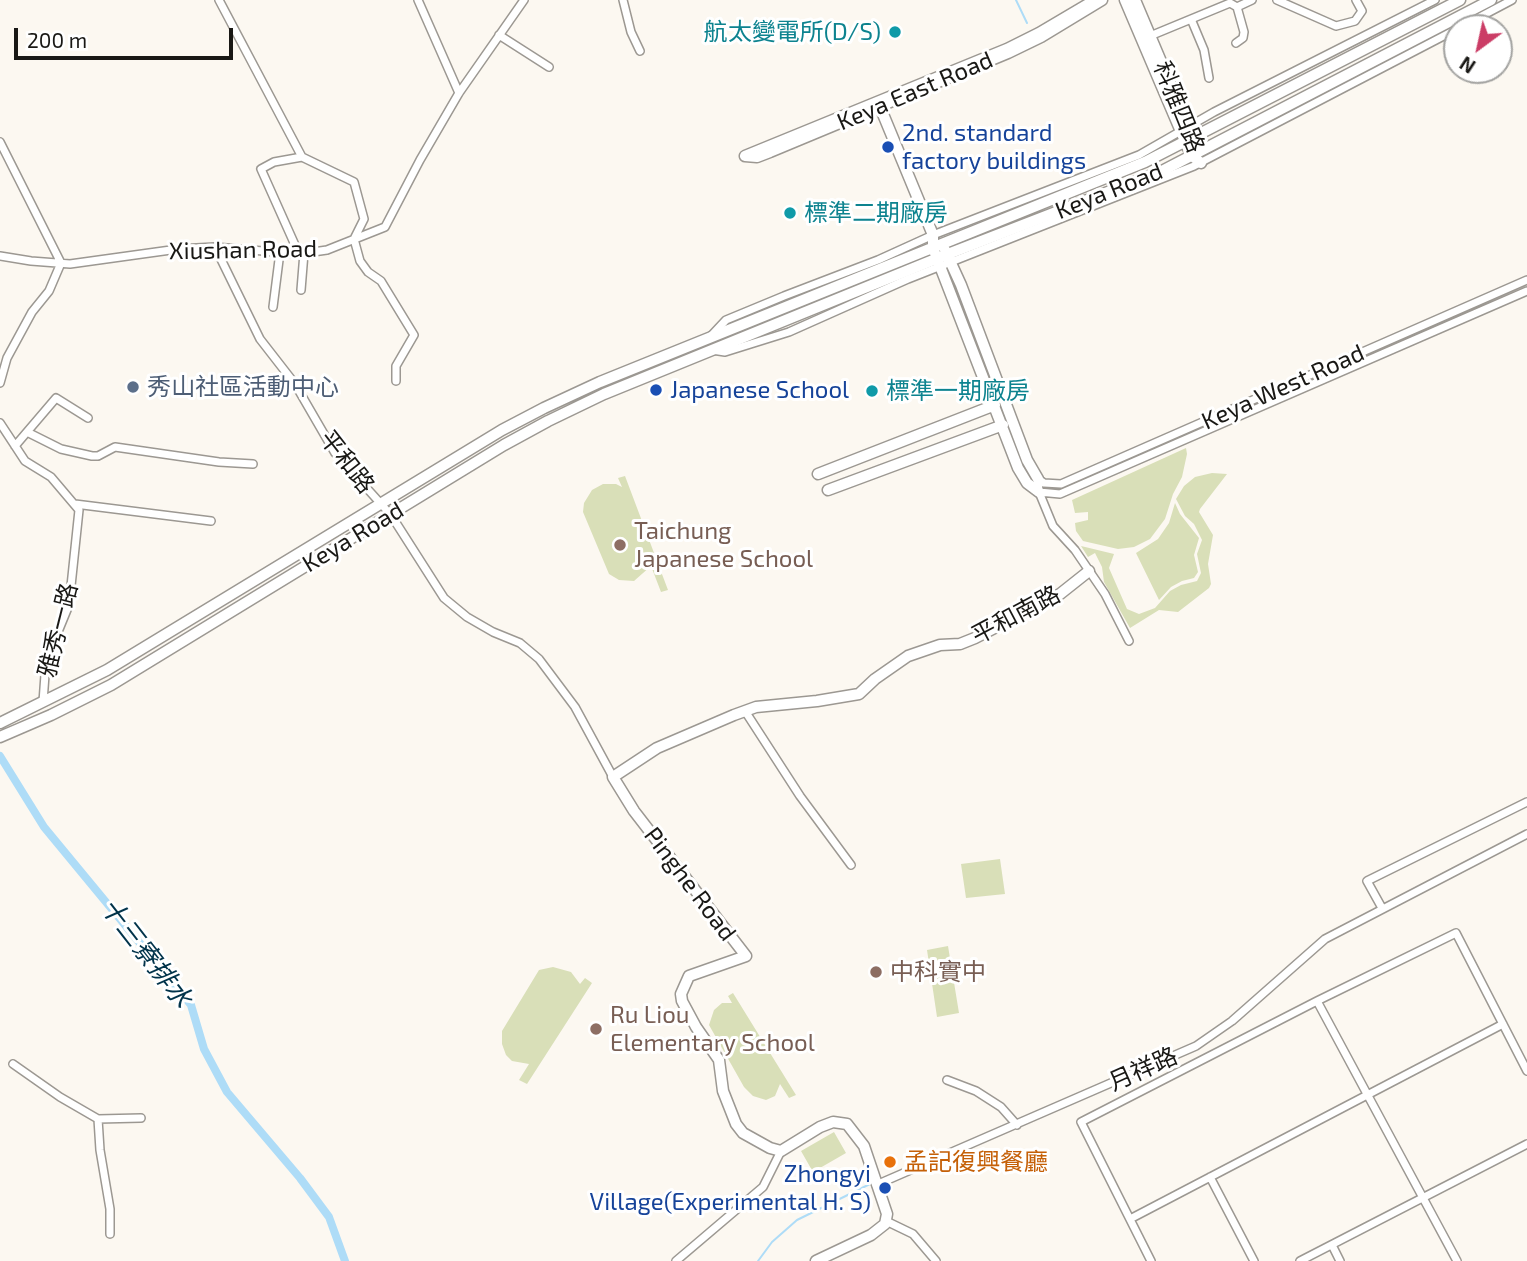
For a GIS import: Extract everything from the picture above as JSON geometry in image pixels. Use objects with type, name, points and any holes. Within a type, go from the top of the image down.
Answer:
[{"type":"street","points":[[219,0],[302,157],[354,183],[364,219],[354,239],[360,261],[368,272],[381,281],[414,335],[396,366],[396,382]]},
{"type":"street","points":[[418,0],[459,93]]},
{"type":"street","points":[[623,0],[631,32],[640,51]]},
{"type":"street","points":[[1039,492],[1027,484],[1018,468],[942,256],[878,105],[1039,33],[1095,0]]},
{"type":"street","name":"Keya East Road","points":[[878,105],[757,157],[745,156],[1030,42],[1102,0]]},
{"type":"street","name":"科雅四路","points":[[1125,0],[1201,163]]},
{"type":"street","name":"科雅四路","points":[[1135,0],[1187,135]]},
{"type":"street","points":[[1150,36],[1232,3],[1252,0]]},
{"type":"street","points":[[1277,0],[1336,26],[1355,21],[1362,11],[1356,0]]},
{"type":"street","name":"Keya Road","points":[[942,256],[1145,162],[1187,135],[1214,112],[1435,0]]},
{"type":"street","name":"Keya Road","points":[[710,338],[726,320],[1187,135],[1460,0]]},
{"type":"street","name":"Keya Road","points":[[0,737],[111,685],[504,445],[548,421],[604,394],[942,256],[1162,171],[1491,0]]},
{"type":"street","name":"Keya Road","points":[[1485,14],[1511,0]]},
{"type":"street","name":"Xiushan Road","points":[[0,256],[61,263],[215,247],[301,254],[327,250],[386,228],[420,160],[459,93],[522,1]]},
{"type":"street","points":[[1232,3],[1244,32],[1243,38],[1236,43]]},
{"type":"street","points":[[1191,19],[1204,50],[1209,78]]},
{"type":"street","points":[[499,35],[548,67]]},
{"type":"street","name":"Keya Road","points":[[0,723],[107,670],[497,433],[544,408],[600,382],[710,338],[1201,163],[1443,37]]},
{"type":"street","points":[[0,142],[61,263],[49,291],[32,312],[7,358],[0,383]]},
{"type":"street","points":[[301,290],[301,254],[261,169],[274,162],[302,157]]},
{"type":"street","name":"平和路","points":[[215,247],[260,340],[295,383],[335,453],[391,515],[444,598],[467,617],[520,643],[539,659],[575,707],[613,777]]},
{"type":"street","points":[[273,307],[280,252]]},
{"type":"street","points":[[942,256],[961,285],[1027,460],[1038,479]]},
{"type":"street","name":"Keya West Road","points":[[1038,479],[1044,483],[1060,484],[1527,280]]},
{"type":"street","name":"Keya West Road","points":[[1039,492],[1060,494],[1527,291]]},
{"type":"street","points":[[15,446],[29,433],[56,398],[88,418]]},
{"type":"street","points":[[818,474],[995,405]]},
{"type":"street","points":[[0,423],[24,461],[51,477],[74,504],[211,521]]},
{"type":"street","points":[[828,490],[1003,425]]},
{"type":"street","points":[[29,433],[61,449],[92,456],[98,456],[114,447],[219,462],[253,464]]},
{"type":"street","name":"平和南路","points":[[1038,479],[1039,492],[1053,526],[1075,550],[1105,594],[1129,641]]},
{"type":"street","name":"雅秀一路","points":[[43,702],[46,661],[69,605],[79,510],[74,504]]},
{"type":"street","name":"平和南路","points":[[613,777],[657,748],[756,707],[859,694],[875,678],[908,656],[940,645],[960,644],[975,638],[1060,594],[1089,571]]},
{"type":"street","points":[[746,711],[800,796],[851,865]]},
{"type":"street","name":"Pinghe Road","points":[[613,777],[635,811],[746,956],[689,976],[682,988],[682,1001],[719,1060],[723,1091],[736,1124],[743,1133],[769,1148],[780,1151]]},
{"type":"street","points":[[1382,908],[1367,881],[1527,802]]},
{"type":"street","name":"月祥路","points":[[875,1183],[1196,1046],[1232,1021],[1325,939],[1527,834]]},
{"type":"street","points":[[1151,1261],[1081,1122],[1317,1000],[1456,933],[1527,1071]]},
{"type":"street","points":[[1317,1000],[1457,1261]]},
{"type":"street","points":[[1130,1219],[1503,1024]]},
{"type":"street","points":[[13,1064],[60,1097],[98,1119],[141,1118]]},
{"type":"street","points":[[947,1080],[976,1091],[1001,1107],[1015,1124]]},
{"type":"street","points":[[98,1119],[100,1150],[110,1209],[110,1234]]},
{"type":"street","points":[[676,1261],[763,1187],[780,1151],[820,1127],[833,1122],[847,1124],[864,1146],[887,1214],[886,1221],[881,1229],[871,1236],[816,1261]]},
{"type":"street","points":[[1300,1261],[1527,1144]]},
{"type":"street","points":[[1210,1177],[1254,1261]]},
{"type":"street","points":[[886,1221],[913,1234],[936,1261]]},
{"type":"street","points":[[1332,1245],[1340,1261]]},
{"type":"green space","points":[[1186,448],[1182,477],[1165,519],[1150,539],[1134,547],[1118,549],[1083,541],[1076,531],[1075,523],[1088,520],[1088,512],[1075,513],[1072,500]]},
{"type":"green space","points":[[1212,473],[1227,474],[1199,512],[1213,535],[1208,564],[1211,584],[1209,588],[1178,612],[1159,610],[1130,628],[1104,582],[1102,567],[1095,553],[1088,557],[1081,546],[1114,554],[1109,568],[1127,609],[1139,614],[1155,608],[1170,591],[1197,581],[1201,573],[1197,554],[1202,540],[1176,499],[1184,486],[1195,477]]},
{"type":"green space","points":[[625,476],[668,590],[661,592],[651,566],[634,581],[619,580],[609,574],[583,512],[584,503],[592,490],[603,484],[622,487],[618,478]]},
{"type":"green space","points":[[1175,503],[1199,538],[1194,555],[1198,572],[1194,578],[1171,587],[1159,600],[1136,553],[1158,539],[1169,523]]},
{"type":"green space","points":[[1000,859],[1005,894],[966,898],[961,864]]},
{"type":"green space","points":[[948,946],[959,1013],[937,1017],[927,950]]},
{"type":"green space","points":[[553,967],[571,972],[580,984],[585,978],[592,983],[527,1084],[519,1080],[529,1064],[512,1061],[506,1055],[502,1044],[502,1031],[539,970]]},
{"type":"green space","points":[[733,993],[796,1095],[789,1098],[780,1084],[775,1096],[766,1100],[753,1096],[744,1087],[709,1025],[714,1010],[722,1003],[732,1003],[728,996]]},
{"type":"green space","points":[[834,1132],[846,1153],[813,1172],[801,1151]]},
{"type":"waterway","points":[[1016,0],[1027,23]]},
{"type":"waterway","name":"十三寮排水","points":[[0,756],[44,827],[191,1005],[204,1049],[227,1092],[300,1178],[329,1217],[345,1261]]},
{"type":"waterway","points":[[1451,870],[1477,856]]},
{"type":"waterway","points":[[758,1261],[772,1242],[797,1220],[872,1183]]},
{"type":"place","name":"航太變電所(D/S)","points":[[895,32]]},
{"type":"place","name":"2nd. standard factory buildings","points":[[888,147]]},
{"type":"place","name":"標準二期廠房","points":[[790,213]]},
{"type":"place","name":"秀山社區活動中心","points":[[133,387]]},
{"type":"place","name":"Japanese School","points":[[656,390]]},
{"type":"place","name":"標準一期廠房","points":[[872,391]]},
{"type":"place","name":"Taichung Japanese School","points":[[620,545]]},
{"type":"place","name":"中科實中","points":[[876,972]]},
{"type":"place","name":"Ru Liou Elementary School","points":[[596,1029]]},
{"type":"place","name":"孟記復興餐廳","points":[[890,1162]]},
{"type":"place","name":"Zhongyi Village(Experimental H. S)","points":[[885,1188]]}]
